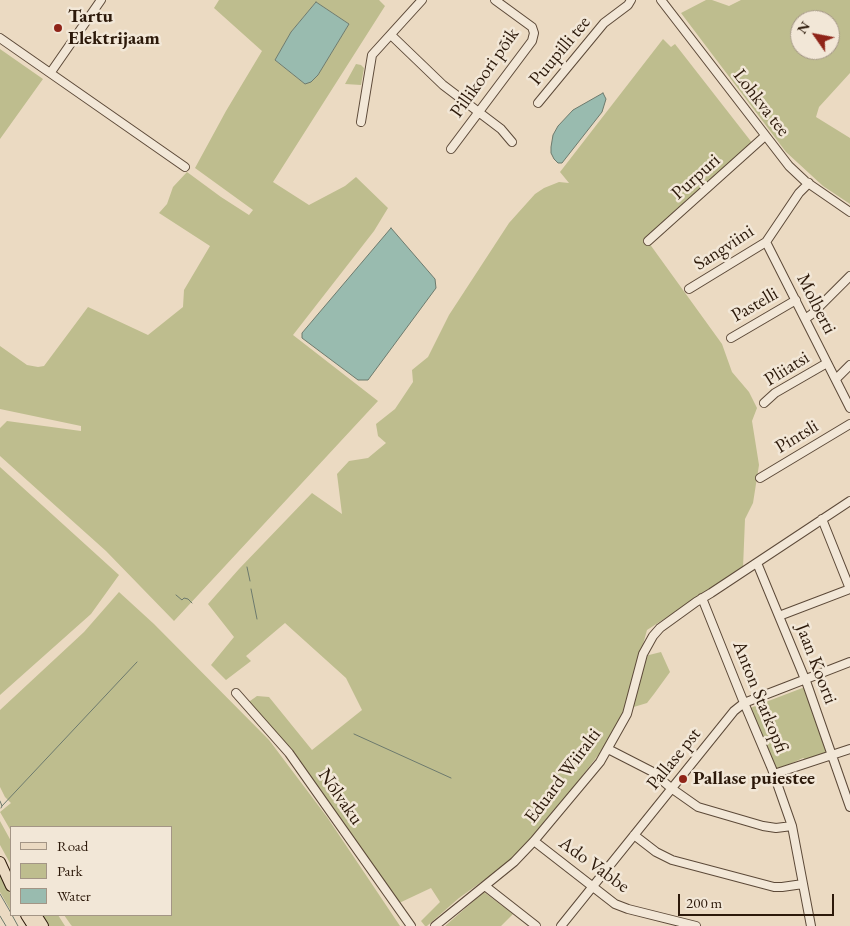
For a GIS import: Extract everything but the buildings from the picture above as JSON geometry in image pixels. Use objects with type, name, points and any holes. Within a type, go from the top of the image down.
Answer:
[{"type":"main road","points":[[0,855],[10,872]]},
{"type":"main road","points":[[0,862],[10,884]]},
{"type":"street","points":[[51,72],[101,0]]},
{"type":"street","points":[[361,122],[372,55],[422,0]]},
{"type":"street","name":"Pillikoori põik","points":[[451,150],[532,41],[534,34],[532,27],[494,0]]},
{"type":"street","name":"Puupilli tee","points":[[538,103],[604,23],[631,0]]},
{"type":"street","name":"Lohkva tee","points":[[661,0],[789,166],[809,183],[850,212]]},
{"type":"street","points":[[391,35],[443,85],[501,129],[512,142]]},
{"type":"street","points":[[0,38],[185,167]]},
{"type":"street","name":"Purpuri","points":[[648,242],[765,136]]},
{"type":"street","name":"Sangviini","points":[[689,290],[766,242],[799,193],[809,183]]},
{"type":"street","name":"Molberti","points":[[766,242],[850,408]]},
{"type":"street","points":[[805,319],[850,276]]},
{"type":"street","name":"Pastelli","points":[[731,338],[796,300]]},
{"type":"street","name":"Pliiatsi","points":[[764,402],[775,393],[827,362]]},
{"type":"street","points":[[836,379],[850,365]]},
{"type":"street","name":"Pintsli","points":[[760,478],[850,424]]},
{"type":"street","name":"Eduard Wiiralti","points":[[435,926],[514,862],[600,762],[627,714],[639,665],[653,636],[666,623],[702,598],[850,501]]},
{"type":"street","points":[[779,616],[850,589],[822,519]]},
{"type":"street","name":"Jaan Koorti","points":[[757,563],[805,680],[850,807]]},
{"type":"street","name":"Anton Starkopfi","points":[[702,598],[774,774],[792,826],[811,926]]},
{"type":"street","name":"Pallase pst","points":[[561,926],[734,710],[744,703],[850,662]]},
{"type":"street","name":"Nõlvaku","points":[[236,693],[289,753],[411,926]]},
{"type":"street","points":[[608,749],[651,771],[698,806],[763,826],[776,828],[792,826]]},
{"type":"street","points":[[774,774],[850,749]]},
{"type":"street","points":[[634,834],[656,852],[672,860],[774,887],[803,884]]},
{"type":"street","name":"Ado Vabbe","points":[[534,841],[621,907],[696,926]]},
{"type":"street","points":[[484,886],[536,926]]},
{"type":"green space","points":[[219,0],[379,0],[385,6],[273,182],[309,205],[345,186],[356,177],[388,208],[374,231],[293,335],[378,401],[174,621],[106,551],[0,456],[0,428],[7,421],[81,431],[81,426],[0,409],[0,346],[27,365],[44,366],[88,307],[148,335],[183,307],[184,290],[210,246],[159,213],[167,204],[173,187],[187,172],[249,215],[253,210],[195,168],[262,51],[214,8]],"holes":[[[316,2],[349,24],[318,75],[305,84],[275,60],[291,32]]]},
{"type":"green space","points":[[706,0],[712,0],[729,6],[741,0],[850,0],[850,73],[819,107],[816,117],[850,138],[850,204],[823,186],[786,152],[681,13]]},
{"type":"green space","points":[[663,39],[671,47],[675,44],[753,144],[643,242],[649,243],[722,344],[732,372],[749,392],[757,408],[752,421],[759,465],[753,503],[745,519],[743,568],[647,630],[639,659],[661,652],[670,672],[654,694],[647,703],[627,709],[599,754],[552,815],[512,860],[459,898],[425,926],[421,921],[440,902],[431,888],[397,904],[296,761],[248,705],[257,696],[269,697],[312,750],[362,710],[346,678],[285,623],[246,656],[251,661],[226,680],[211,665],[234,637],[208,604],[312,493],[342,514],[337,474],[349,461],[368,458],[386,443],[378,436],[376,424],[395,409],[413,382],[412,370],[428,357],[449,315],[509,223],[535,194],[544,188],[559,182],[569,183],[560,172]]},
{"type":"green space","points":[[0,49],[43,79],[0,139]]},
{"type":"green space","points":[[356,64],[364,68],[361,85],[345,84]]},
{"type":"green space","points":[[0,467],[119,575],[91,614],[0,695]]},
{"type":"green space","points":[[119,592],[154,624],[269,740],[327,817],[400,926],[72,926],[65,916],[172,916],[172,826],[10,826],[10,829],[0,812],[11,803],[5,797],[0,787],[0,710],[84,632]]},
{"type":"green space","points":[[805,687],[829,753],[806,760],[803,758],[775,771],[750,708]]},
{"type":"green space","points":[[0,821],[10,839],[10,863],[0,845]]},
{"type":"green space","points":[[0,873],[10,893],[10,909],[0,892]]},
{"type":"green space","points":[[484,892],[513,914],[501,926],[445,926]]},
{"type":"green space","points":[[43,916],[59,916],[65,926],[49,926]]},
{"type":"water","points":[[316,2],[349,24],[318,75],[311,82],[305,84],[275,60],[291,32]]},
{"type":"water","points":[[603,93],[606,99],[602,112],[562,163],[558,163],[551,153],[551,147],[553,135],[558,126],[573,110]]},
{"type":"water","points":[[391,228],[435,279],[436,288],[368,380],[358,380],[302,338],[302,333]]},
{"type":"waterway","points":[[247,567],[250,581]]},
{"type":"waterway","points":[[251,589],[257,619]]},
{"type":"waterway","points":[[176,595],[182,600],[184,598],[188,599],[192,603]]},
{"type":"waterway","points":[[2,806],[137,662]]},
{"type":"waterway","points":[[354,734],[451,778]]},
{"type":"waterway","points":[[0,801],[1,808]]},
{"type":"waterway","points":[[0,894],[10,911]]},
{"type":"waterway","points":[[0,916],[6,926]]},
{"type":"waterway","points":[[13,916],[18,926]]},
{"type":"place","name":"Tartu Elektrijaam","points":[[58,28]]},
{"type":"place","name":"Pallase puiestee","points":[[683,779]]}]
